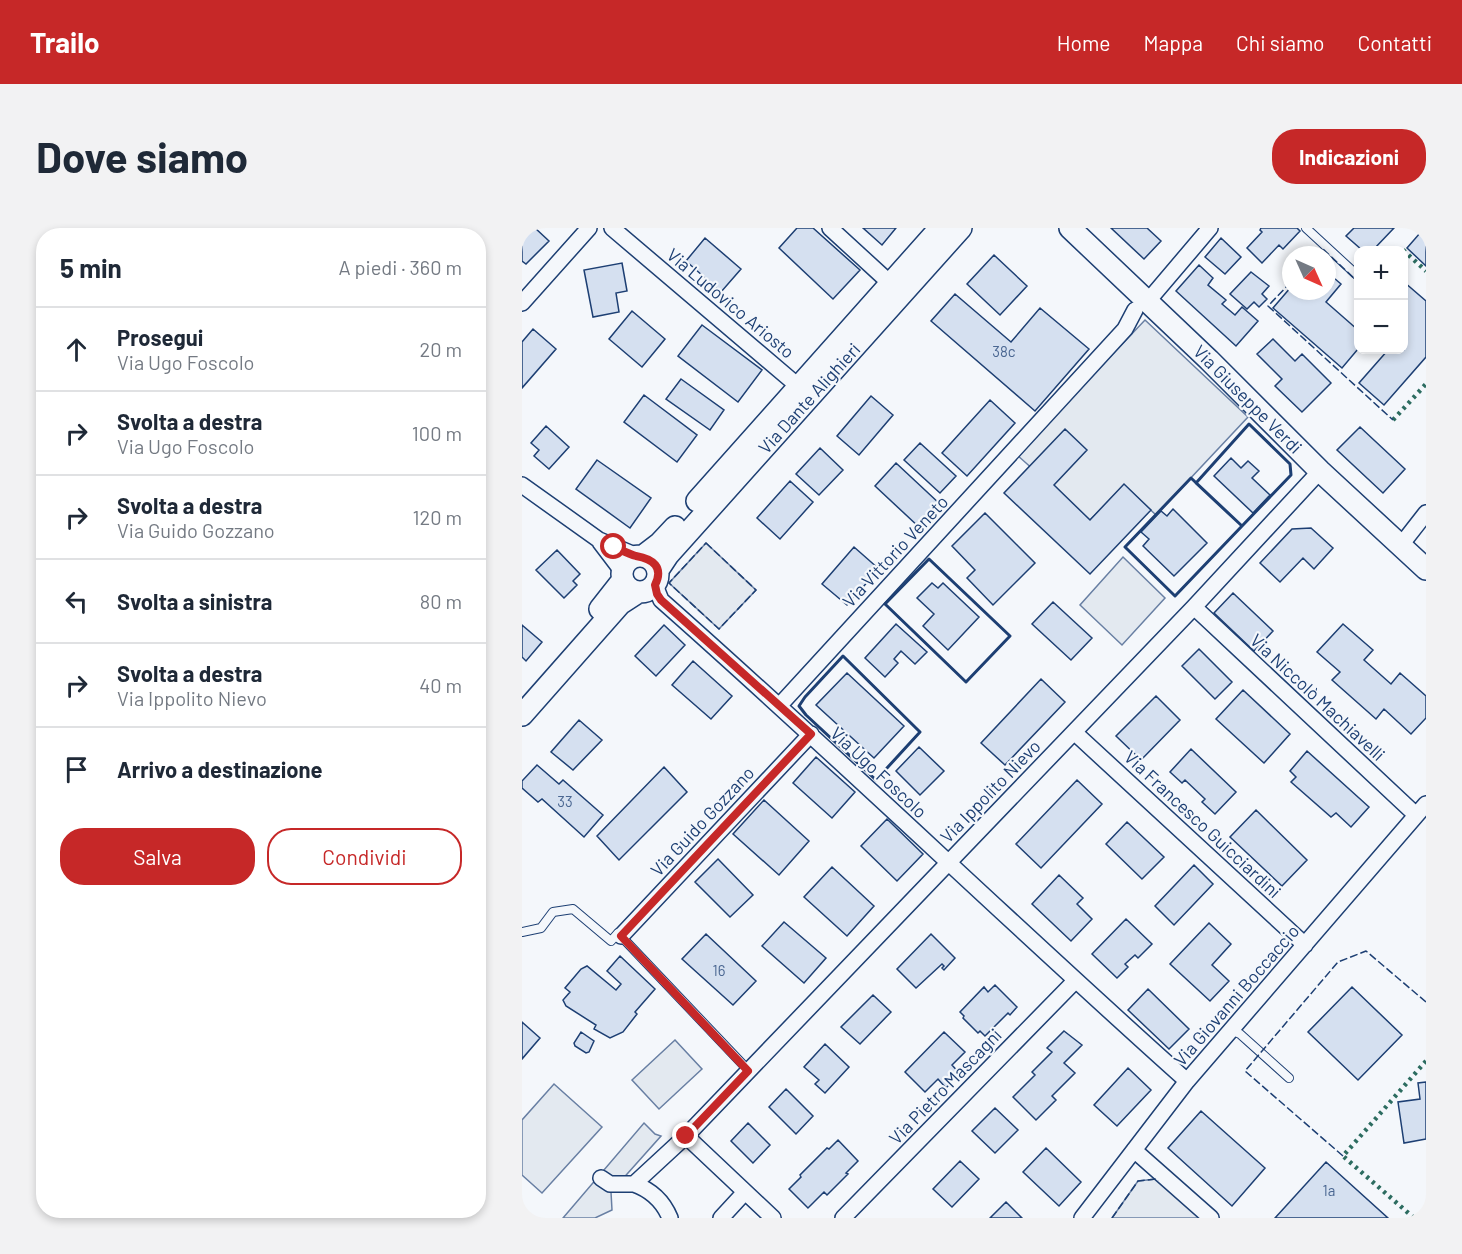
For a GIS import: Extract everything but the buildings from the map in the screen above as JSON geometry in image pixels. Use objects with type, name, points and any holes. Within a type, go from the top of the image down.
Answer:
[{"type":"street","points":[[522,302],[589,228]]},
{"type":"street","name":"Via Ludovico Ariosto","points":[[612,228],[798,386]]},
{"type":"street","points":[[830,228],[891,284]]},
{"type":"street","name":"Via Dante Alighieri","points":[[522,715],[620,604],[660,543],[940,228]]},
{"type":"street","name":"Via Dante Alighieri","points":[[522,699],[611,597],[676,546],[961,228]]},
{"type":"street","name":"Via Giuseppe Verdi","points":[[1070,228],[1141,305],[1426,569]]},
{"type":"street","name":"Via Vittorio Veneto","points":[[780,705],[1125,329],[1141,305],[1210,228]]},
{"type":"street","name":"Via Ippolito Nievo","points":[[634,1184],[686,1136],[1194,607],[1320,471]]},
{"type":"street","points":[[522,485],[639,573]]},
{"type":"street","points":[[1401,545],[1426,513]]},
{"type":"street","name":"Via Ugo Foscolo","points":[[639,573],[661,600],[780,705],[1075,981],[1187,1081]]},
{"type":"street","name":"Via Niccolò Machiavelli","points":[[1194,607],[1421,810]]},
{"type":"street","name":"Via Francesco Guicciardini","points":[[1074,732],[1305,945]]},
{"type":"street","name":"Via Guido Gozzano","points":[[621,936],[811,734]]},
{"type":"street","name":"Via Giovanni Boccaccio","points":[[1082,1218],[1187,1081],[1421,810]]},
{"type":"street","name":"Via Pietro Mascagni","points":[[843,1218],[1075,981]]},
{"type":"street","points":[[686,1136],[773,1218]]},
{"type":"street","points":[[1134,1150],[1211,1218]]},
{"type":"street","points":[[601,1178],[610,1184],[634,1184],[646,1189],[658,1199],[670,1218]]},
{"type":"street","points":[[721,1218],[745,1192]]},
{"type":"lane","points":[[1306,228],[1354,271]]},
{"type":"lane","points":[[522,932],[541,928],[553,912],[573,909],[610,941],[618,933],[748,1071]]},
{"type":"lane","points":[[1231,1030],[1240,1034],[1289,1078]]},
{"type":"shaded area","points":[[1145,320],[1248,417],[1156,515],[1124,485],[1090,520],[1017,455]]},
{"type":"shaded area","points":[[706,543],[756,590],[719,629],[669,583]]},
{"type":"shaded area","points":[[1123,557],[1165,598],[1122,645],[1080,605]]},
{"type":"shaded area","points":[[675,1040],[702,1069],[659,1109],[632,1080]]},
{"type":"shaded area","points":[[554,1084],[602,1127],[542,1193],[522,1175],[522,1120]]},
{"type":"shaded area","points":[[644,1123],[655,1134],[661,1136],[611,1192],[612,1210],[595,1218],[563,1218]]},
{"type":"shaded area","points":[[1156,1179],[1201,1218],[1112,1218],[1138,1181]]},
{"type":"hedge","points":[[1408,255],[1426,271]]},
{"type":"hedge","points":[[1393,420],[1426,384]]},
{"type":"hedge","points":[[1414,1218],[1343,1156],[1426,1061]]},
{"type":"fence","points":[[1336,261],[1354,278]]},
{"type":"fence","points":[[1282,291],[1268,306],[1393,420]]},
{"type":"fence","points":[[706,543],[756,590],[719,629],[669,583],[706,543]]},
{"type":"fence","points":[[1343,1156],[1245,1071],[1338,962],[1366,951],[1426,1002]]},
{"type":"fence","points":[[1112,1218],[1138,1181],[1156,1179],[1158,1181]]},
{"type":"wall","points":[[1249,424],[1290,464],[1291,475],[1242,526],[1196,483],[1249,424]]},
{"type":"wall","points":[[1191,478],[1242,526],[1175,596],[1125,547],[1191,478]]},
{"type":"wall","points":[[929,559],[1010,636],[966,682],[885,604],[929,559]]},
{"type":"wall","points":[[843,656],[920,732],[876,780],[799,706],[843,656]]},
{"type":"route","points":[[614,547],[650,559],[658,570],[655,585],[661,600],[811,734],[621,936],[748,1071],[686,1136]]}]
